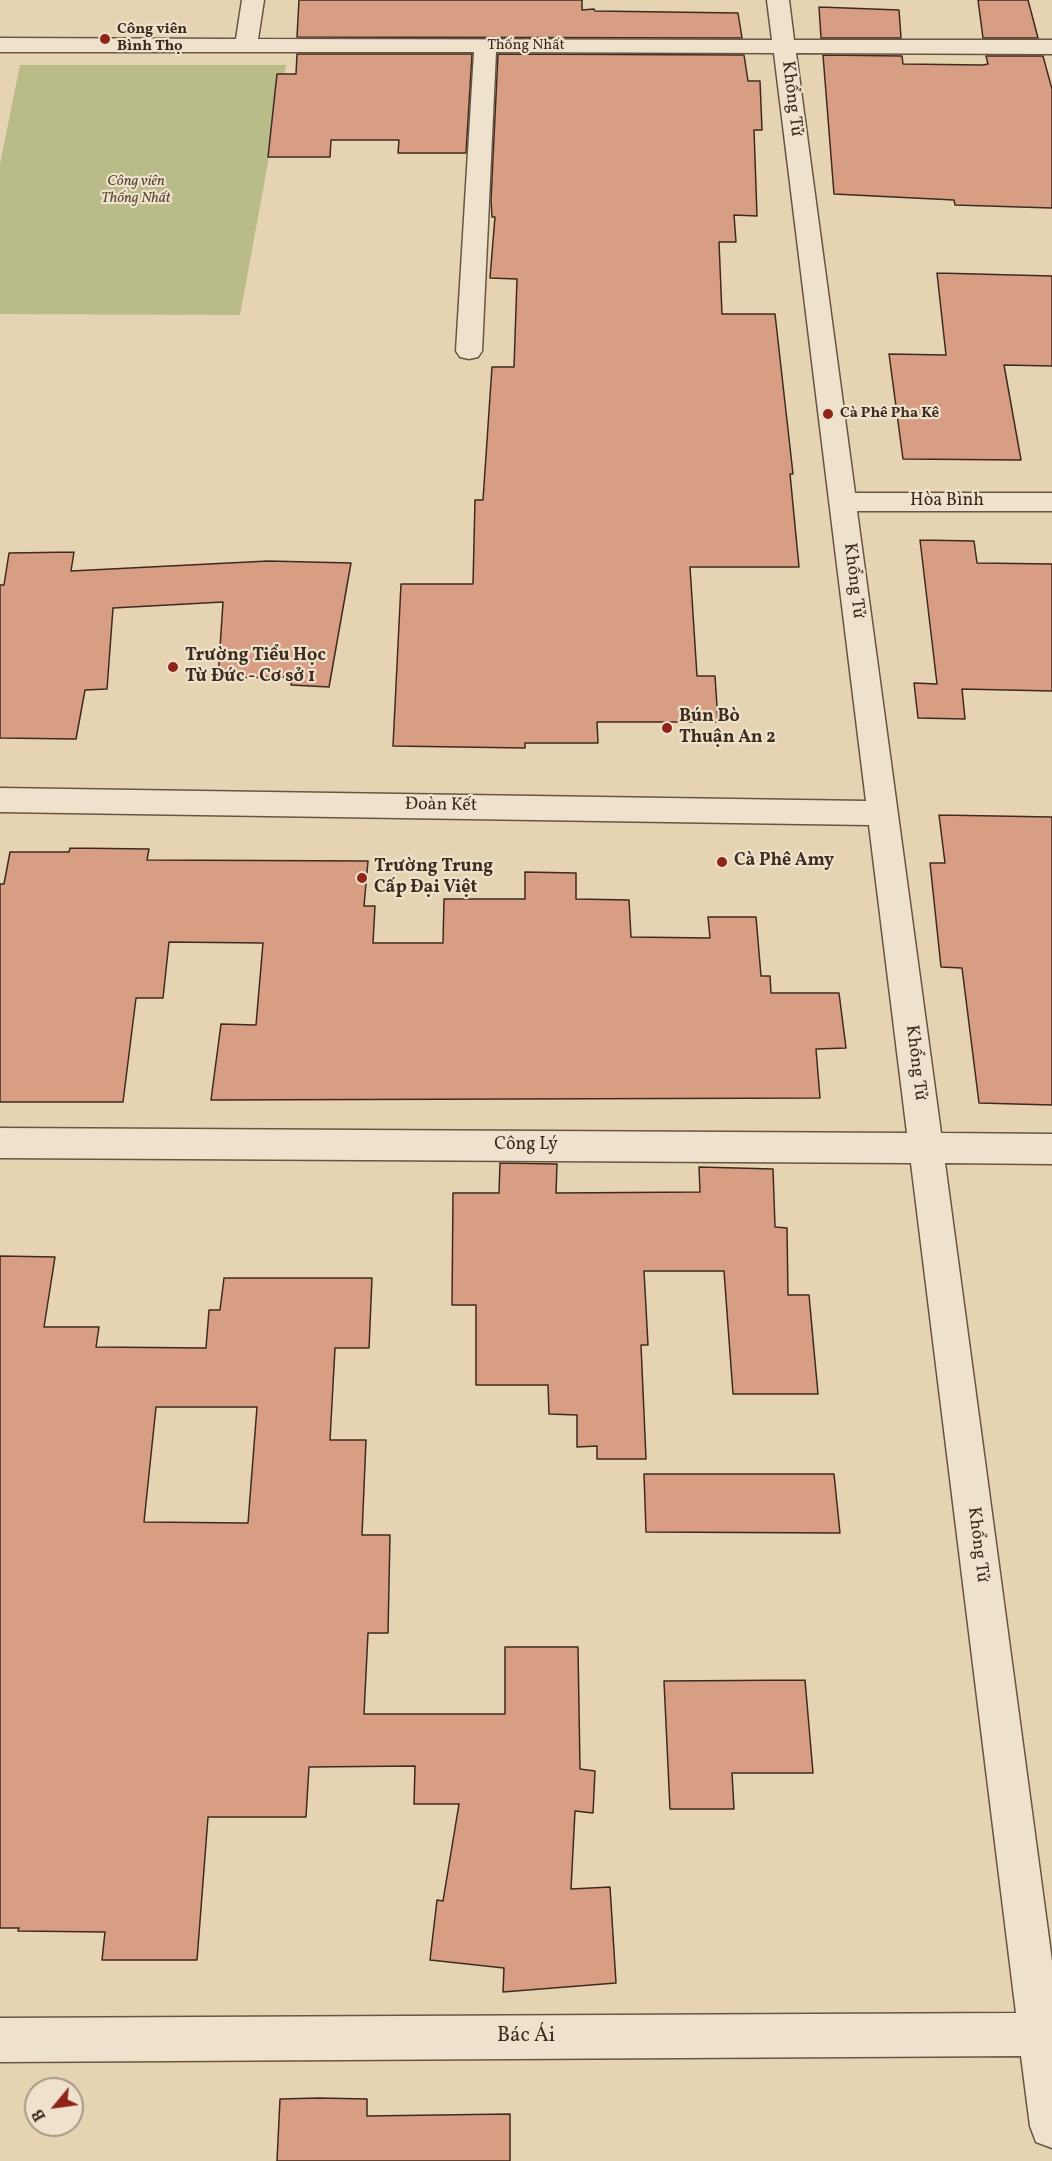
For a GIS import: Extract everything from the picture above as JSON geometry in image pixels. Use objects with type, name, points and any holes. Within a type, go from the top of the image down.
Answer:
[{"type":"street","points":[[246,46],[253,0]]},
{"type":"street","name":"Khổng Tử","points":[[778,0],[926,1148],[1046,2034],[1052,2126]]},
{"type":"street","name":"Thống Nhất","points":[[0,45],[1052,47]]},
{"type":"street","points":[[469,351],[485,46]]},
{"type":"street","name":"Hòa Bình","points":[[843,502],[1052,502]]},
{"type":"street","name":"Đoàn Kết","points":[[0,800],[883,813]]},
{"type":"street","name":"Công Lý","points":[[0,1143],[1052,1149]]},
{"type":"street","name":"Bác Ái","points":[[0,2040],[1046,2034]]},
{"type":"green space","name":"Công viên Thống Nhất","points":[[20,65],[286,65],[240,315],[0,314],[0,164]]},
{"type":"building","points":[[299,0],[582,0],[582,10],[738,13],[742,38],[297,37]]},
{"type":"building","points":[[978,0],[1028,0],[1038,38],[983,38]]},
{"type":"building","points":[[819,7],[899,10],[901,38],[821,38]]},
{"type":"building","points":[[297,54],[472,54],[466,153],[398,153],[399,140],[331,140],[330,157],[268,157],[277,74],[296,74]]},
{"type":"building","points":[[498,54],[744,55],[748,81],[760,81],[762,130],[754,130],[757,216],[734,215],[736,242],[719,242],[722,314],[775,314],[793,474],[790,474],[799,567],[690,567],[697,676],[715,676],[718,722],[597,722],[598,743],[525,743],[525,748],[393,746],[401,584],[473,584],[475,500],[483,500],[492,367],[514,367],[517,279],[490,278],[495,217],[492,217],[491,200]]},
{"type":"building","points":[[823,55],[902,56],[903,64],[983,65],[988,64],[986,56],[1043,56],[1052,89],[1052,208],[955,205],[954,200],[834,194]]},
{"type":"building","points":[[937,273],[1052,276],[1052,366],[1004,365],[1021,460],[903,459],[889,354],[946,355]]},
{"type":"building","points":[[920,540],[974,541],[977,563],[1052,564],[1052,691],[962,689],[965,719],[918,718],[914,683],[937,684]]},
{"type":"building","points":[[74,552],[71,571],[268,561],[351,563],[329,687],[291,685],[293,677],[218,678],[223,602],[113,608],[107,689],[85,690],[76,739],[0,738],[0,585],[4,585],[9,553]]},
{"type":"building","points":[[939,815],[1052,817],[1052,1105],[979,1103],[962,968],[941,967],[930,863],[945,863]]},
{"type":"building","points":[[70,848],[149,849],[147,860],[368,861],[364,906],[375,906],[373,943],[443,943],[444,899],[525,899],[525,872],[576,873],[576,899],[629,900],[631,937],[710,938],[708,917],[756,917],[761,976],[770,976],[771,993],[839,993],[846,1048],[816,1049],[820,1098],[211,1100],[221,1024],[256,1025],[263,943],[169,942],[163,998],[136,998],[123,1102],[0,1102],[0,884],[4,884],[10,852],[69,852]]},
{"type":"building","points":[[500,1163],[557,1164],[556,1193],[700,1192],[699,1167],[773,1169],[775,1227],[787,1228],[788,1295],[809,1295],[818,1394],[733,1394],[724,1271],[644,1271],[648,1345],[641,1345],[646,1459],[597,1459],[597,1446],[577,1447],[577,1415],[549,1414],[548,1385],[476,1385],[476,1305],[452,1305],[453,1193],[499,1193]]},
{"type":"building","points":[[0,1256],[55,1257],[44,1327],[99,1327],[96,1347],[206,1348],[209,1310],[220,1310],[224,1278],[372,1278],[369,1348],[335,1348],[330,1440],[366,1440],[362,1535],[390,1535],[388,1633],[368,1633],[364,1714],[505,1714],[505,1647],[578,1647],[580,1769],[595,1771],[593,1813],[575,1811],[571,1889],[610,1887],[616,1983],[503,1992],[504,1968],[430,1960],[437,1900],[443,1901],[459,1804],[414,1804],[415,1766],[309,1767],[306,1817],[208,1817],[197,1960],[102,1960],[105,1932],[18,1931],[19,1928],[0,1928]],"holes":[[[156,1407],[257,1407],[248,1523],[144,1522]]]},
{"type":"building","points":[[644,1474],[834,1474],[840,1533],[646,1532]]},
{"type":"building","points":[[805,1680],[813,1773],[732,1773],[734,1809],[670,1809],[664,1681]]},
{"type":"building","points":[[280,2099],[367,2099],[367,2116],[510,2114],[510,2161],[277,2161]]},
{"type":"place","name":"Công viên Bình Thọ","points":[[105,39]]},
{"type":"place","name":"Cà Phê Pha Kê","points":[[828,414]]},
{"type":"place","name":"Trường Tiểu Học Từ Đức - Cơ sở 1","points":[[173,667]]},
{"type":"place","name":"Bún Bò Thuận An 2","points":[[667,728]]},
{"type":"place","name":"Cà Phê Amy","points":[[722,862]]},
{"type":"place","name":"Trường Trung Cấp Đại Việt","points":[[362,878]]}]
